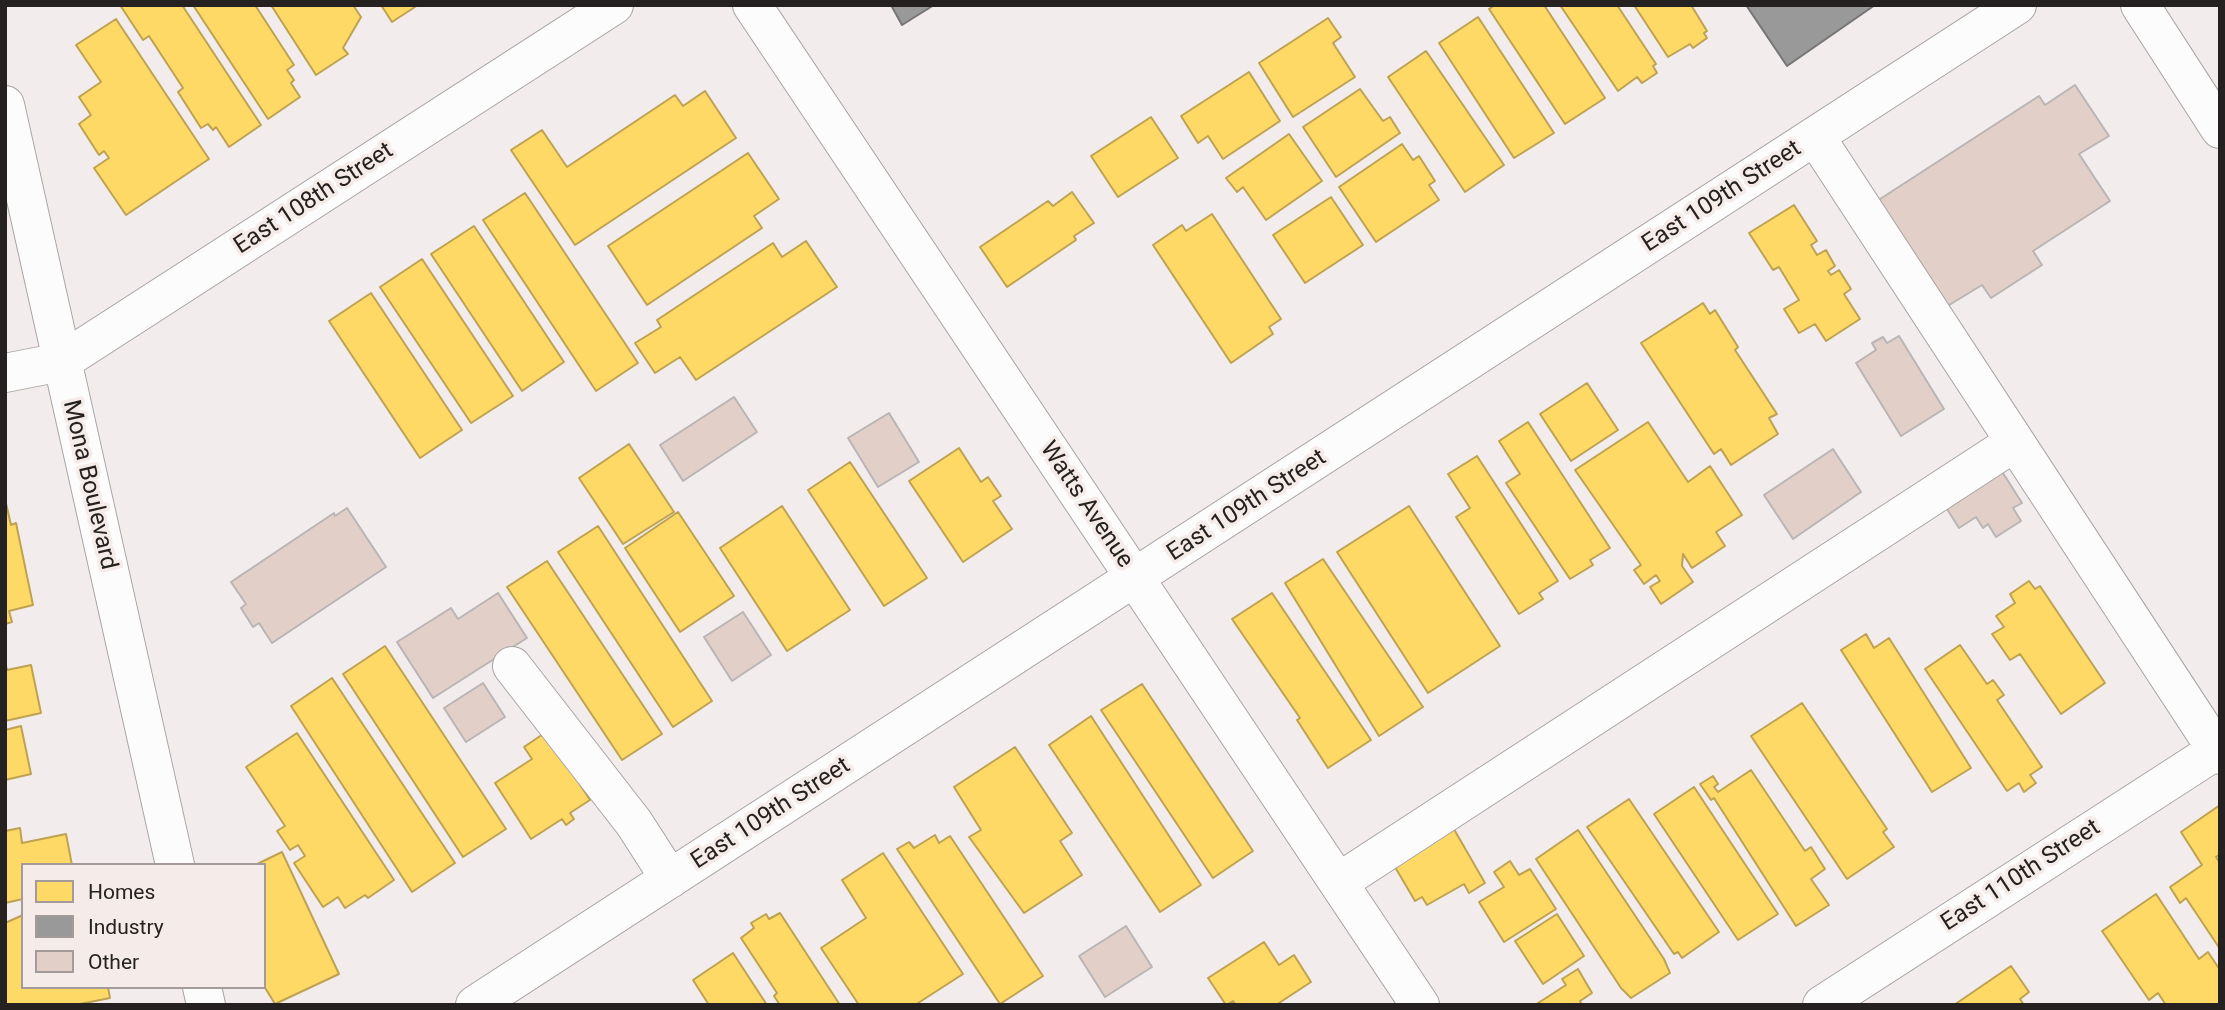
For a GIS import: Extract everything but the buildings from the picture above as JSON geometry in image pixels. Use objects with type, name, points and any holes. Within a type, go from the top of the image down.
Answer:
[{"type":"street","name":"East 108th Street","points":[[5,373],[61,362],[614,5]]},
{"type":"street","name":"Watts Avenue","points":[[752,5],[1420,1005]]},
{"type":"street","name":"East 109th Street","points":[[475,1005],[2017,5]]},
{"type":"street","points":[[2140,5],[2220,129]]},
{"type":"street","name":"Mona Boulevard","points":[[5,105],[175,863]]},
{"type":"street","points":[[1815,136],[2219,751]]},
{"type":"street","points":[[1339,882],[2015,442]]},
{"type":"street","points":[[512,666],[634,823],[670,879]]},
{"type":"street","name":"East 110th Street","points":[[1822,1005],[2219,751]]}]
